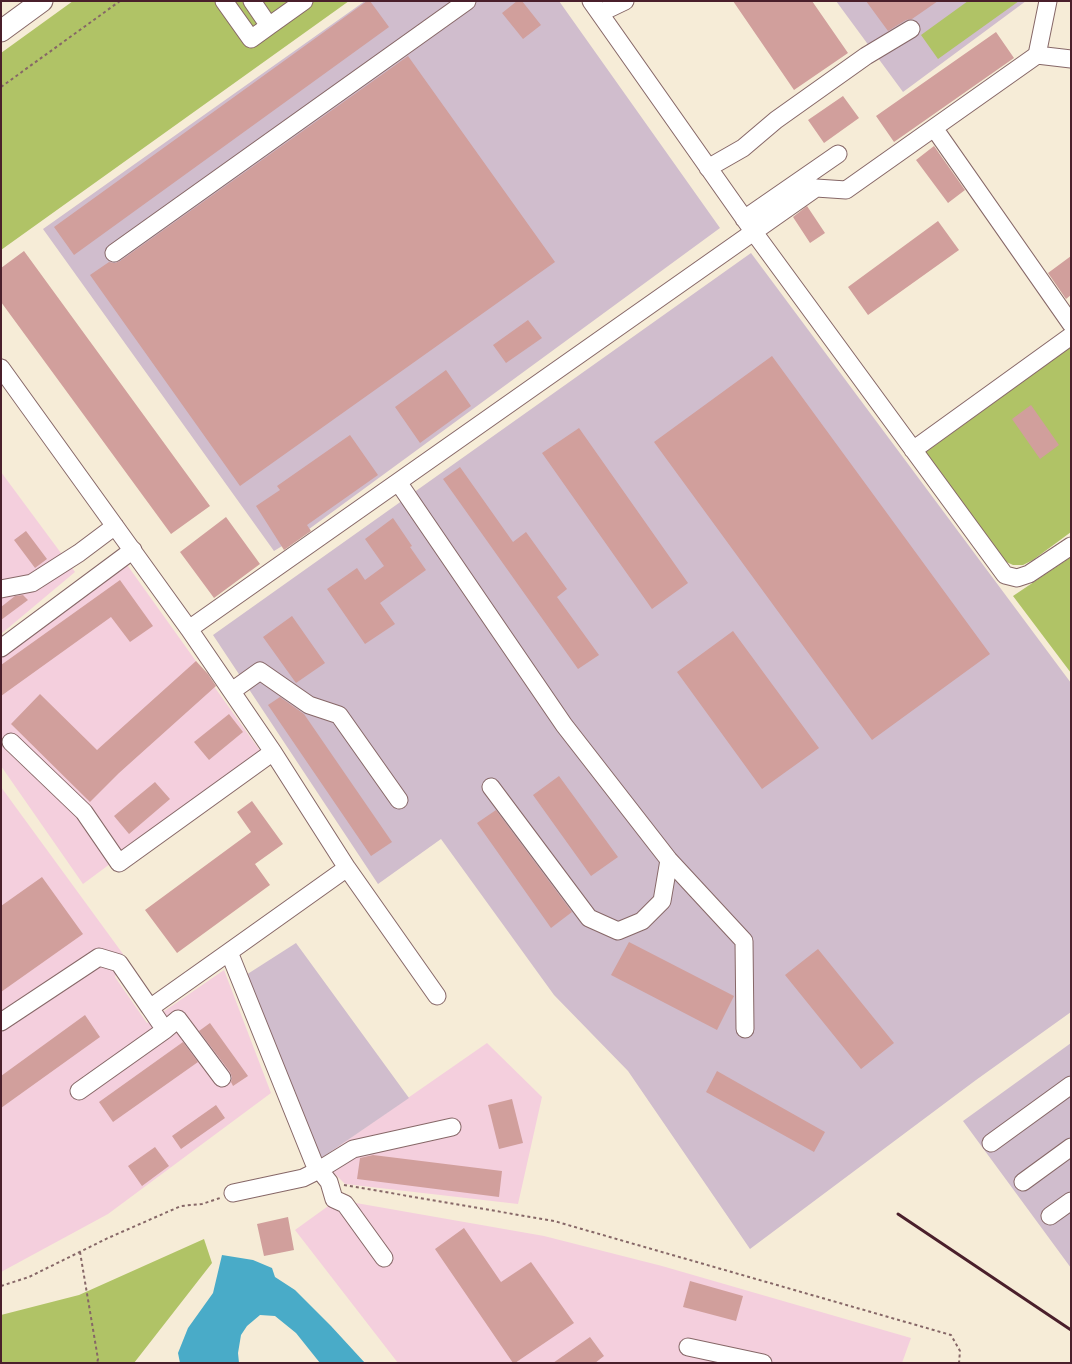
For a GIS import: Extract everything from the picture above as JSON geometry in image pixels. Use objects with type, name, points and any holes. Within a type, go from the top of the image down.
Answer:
[{"type":"main road","points":[[1,31],[42,1]]},
{"type":"street","points":[[224,1],[251,39],[304,1]]},
{"type":"street","points":[[252,1],[269,26]]},
{"type":"street","points":[[114,253],[467,1]]},
{"type":"street","points":[[626,1],[595,7],[748,225],[1005,575],[1017,578],[1029,574],[1071,546]]},
{"type":"street","points":[[1037,55],[1048,1]]},
{"type":"street","points":[[708,168],[743,148],[776,120],[866,56],[911,29]]},
{"type":"street","points":[[748,225],[816,188],[846,190],[1037,55],[1071,59]]},
{"type":"street","points":[[934,128],[1071,324]]},
{"type":"street","points":[[189,629],[398,482],[748,225],[838,154]]},
{"type":"street","points":[[913,450],[1071,336]]},
{"type":"street","points":[[1,368],[189,629],[273,752],[347,868],[437,996]]},
{"type":"street","points":[[398,482],[564,725],[669,860],[744,941],[745,1029]]},
{"type":"street","points":[[1,589],[32,583],[79,553],[115,526]]},
{"type":"street","points":[[1,648],[133,550]]},
{"type":"street","points":[[1049,561],[1071,563]]},
{"type":"street","points":[[232,691],[260,671],[309,705],[338,715],[399,800]]},
{"type":"street","points":[[11,742],[84,812],[119,863],[273,752]]},
{"type":"street","points":[[491,787],[589,918],[618,930],[642,921],[662,901],[669,860]]},
{"type":"street","points":[[150,1008],[347,868]]},
{"type":"street","points":[[229,952],[314,1163],[324,1176],[334,1199],[345,1204],[384,1258]]},
{"type":"street","points":[[1,1022],[99,957],[119,963],[165,1030]]},
{"type":"street","points":[[79,1091],[165,1030],[178,1019],[222,1078]]},
{"type":"street","points":[[992,1143],[1071,1085]]},
{"type":"street","points":[[233,1194],[303,1178],[324,1176],[353,1149],[452,1127]]},
{"type":"street","points":[[1023,1182],[1071,1147]]},
{"type":"street","points":[[1050,1216],[1071,1201]]},
{"type":"street","points":[[688,1347],[763,1363]]},
{"type":"path","points":[[1,87],[120,1]]},
{"type":"path","points":[[324,1176],[554,1221],[951,1335],[960,1351],[959,1363]]},
{"type":"path","points":[[1,1286],[29,1276],[108,1238],[181,1206],[202,1204],[233,1194]]},
{"type":"path","points":[[80,1252],[98,1359],[97,1363]]},
{"type":"shaded area","points":[[365,1],[559,1],[720,228],[305,532],[274,551],[43,229]]},
{"type":"shaded area","points":[[836,1],[1026,1],[903,92]]},
{"type":"shaded area","points":[[751,253],[1071,683],[1071,1012],[976,1080],[750,1249],[628,1071],[554,995],[441,839],[378,884],[213,635]]},
{"type":"shaded area","points":[[1,472],[75,572],[1,634]]},
{"type":"shaded area","points":[[125,562],[261,752],[83,884],[1,766],[1,655]]},
{"type":"shaded area","points":[[1,787],[123,954],[115,977],[147,1023],[224,970],[271,1093],[108,1214],[1,1272]]},
{"type":"shaded area","points":[[296,943],[409,1098],[320,1159],[246,975]]},
{"type":"shaded area","points":[[487,1043],[542,1097],[518,1204],[345,1184],[320,1159]]},
{"type":"shaded area","points":[[1071,1043],[1071,1268],[963,1121]]},
{"type":"shaded area","points":[[356,1203],[544,1236],[662,1266],[911,1338],[902,1363],[398,1363],[295,1230],[331,1204]]},
{"type":"green space","points":[[73,1],[349,1],[1,250],[1,53]]},
{"type":"green space","points":[[968,1],[1019,1],[938,59],[921,35]]},
{"type":"green space","points":[[1071,347],[1071,532],[1033,560],[1023,565],[1013,565],[1000,559],[923,454]]},
{"type":"green space","points":[[1071,557],[1071,673],[1013,596]]},
{"type":"green space","points":[[204,1239],[212,1263],[134,1363],[1,1363],[1,1315],[79,1295]]},
{"type":"water","points":[[222,1255],[253,1260],[272,1268],[275,1277],[295,1290],[365,1363],[320,1363],[296,1333],[275,1316],[260,1315],[247,1326],[241,1335],[238,1353],[239,1363],[180,1363],[178,1353],[188,1328],[213,1293]]},
{"type":"building","points":[[367,1],[370,1],[389,27],[74,255],[54,227]]},
{"type":"building","points":[[517,1],[522,1],[541,25],[523,39],[502,13]]},
{"type":"building","points":[[733,1],[812,1],[848,53],[794,90]]},
{"type":"building","points":[[866,1],[938,1],[912,19],[906,20],[888,31]]},
{"type":"building","points":[[996,32],[1014,58],[894,142],[876,116]]},
{"type":"building","points":[[408,56],[555,262],[240,486],[90,275],[109,262],[115,263],[120,261]]},
{"type":"building","points":[[843,96],[859,118],[824,143],[808,120]]},
{"type":"building","points":[[934,146],[965,190],[948,203],[916,160]]},
{"type":"building","points":[[807,206],[825,233],[810,243],[793,217]]},
{"type":"building","points":[[938,221],[959,250],[868,315],[848,287]]},
{"type":"building","points":[[24,251],[210,506],[171,534],[1,302],[1,268]]},
{"type":"building","points":[[1071,256],[1071,295],[1066,299],[1048,273]]},
{"type":"building","points":[[528,320],[542,338],[506,363],[493,345]]},
{"type":"building","points":[[772,356],[990,654],[872,740],[654,442]]},
{"type":"building","points":[[446,370],[471,406],[420,443],[395,407]]},
{"type":"building","points":[[1031,405],[1059,445],[1040,459],[1012,419]]},
{"type":"building","points":[[579,428],[688,583],[652,609],[542,453]]},
{"type":"building","points":[[350,435],[378,475],[307,525],[311,531],[284,550],[256,506],[280,490],[277,486]]},
{"type":"building","points":[[460,467],[513,542],[526,532],[567,589],[557,597],[599,655],[578,669],[443,479]]},
{"type":"building","points":[[226,517],[260,564],[214,598],[180,552]]},
{"type":"building","points":[[393,518],[426,570],[380,603],[395,624],[365,644],[327,589],[357,568],[365,580],[384,566],[365,539]]},
{"type":"building","points":[[26,531],[47,559],[35,568],[14,540]]},
{"type":"building","points":[[120,580],[153,626],[130,642],[111,617],[1,696],[1,665]]},
{"type":"building","points":[[23,595],[28,600],[1,620],[1,607],[15,596]]},
{"type":"building","points":[[292,616],[325,663],[296,683],[263,637]]},
{"type":"building","points":[[733,631],[819,748],[762,789],[677,672]]},
{"type":"building","points":[[196,661],[208,674],[216,686],[119,773],[90,802],[11,724],[40,694],[97,750]]},
{"type":"building","points":[[280,697],[304,714],[392,842],[371,856],[268,705]]},
{"type":"building","points":[[229,714],[243,732],[209,760],[194,742]]},
{"type":"building","points":[[559,776],[618,857],[591,876],[533,795]]},
{"type":"building","points":[[155,782],[170,799],[129,834],[114,816]]},
{"type":"building","points":[[252,801],[283,844],[255,864],[270,885],[177,953],[145,910],[251,832],[237,812]]},
{"type":"building","points":[[496,810],[572,912],[551,928],[477,823]]},
{"type":"building","points":[[42,877],[83,934],[1,992],[1,906]]},
{"type":"building","points":[[629,942],[734,996],[717,1030],[611,975]]},
{"type":"building","points":[[818,949],[894,1043],[861,1069],[785,975]]},
{"type":"building","points":[[85,1015],[100,1037],[1,1108],[1,1076]]},
{"type":"building","points":[[210,1023],[248,1076],[233,1086],[230,1072],[199,1031]]},
{"type":"building","points":[[183,1042],[198,1062],[113,1122],[99,1102]]},
{"type":"building","points":[[717,1071],[825,1132],[814,1152],[706,1092]]},
{"type":"building","points":[[512,1099],[523,1143],[499,1149],[488,1105]]},
{"type":"building","points":[[216,1105],[225,1118],[181,1149],[172,1136]]},
{"type":"building","points":[[155,1147],[169,1166],[142,1186],[128,1166]]},
{"type":"building","points":[[373,1155],[502,1171],[499,1197],[357,1179],[360,1158]]},
{"type":"building","points":[[288,1217],[294,1250],[264,1256],[257,1224]]},
{"type":"building","points":[[464,1228],[501,1282],[531,1262],[574,1323],[513,1363],[435,1249]]},
{"type":"building","points":[[690,1281],[743,1296],[736,1321],[683,1307]]},
{"type":"building","points":[[590,1337],[604,1356],[595,1363],[553,1363]]},
{"type":"railway","points":[[898,1214],[1071,1330]]}]
